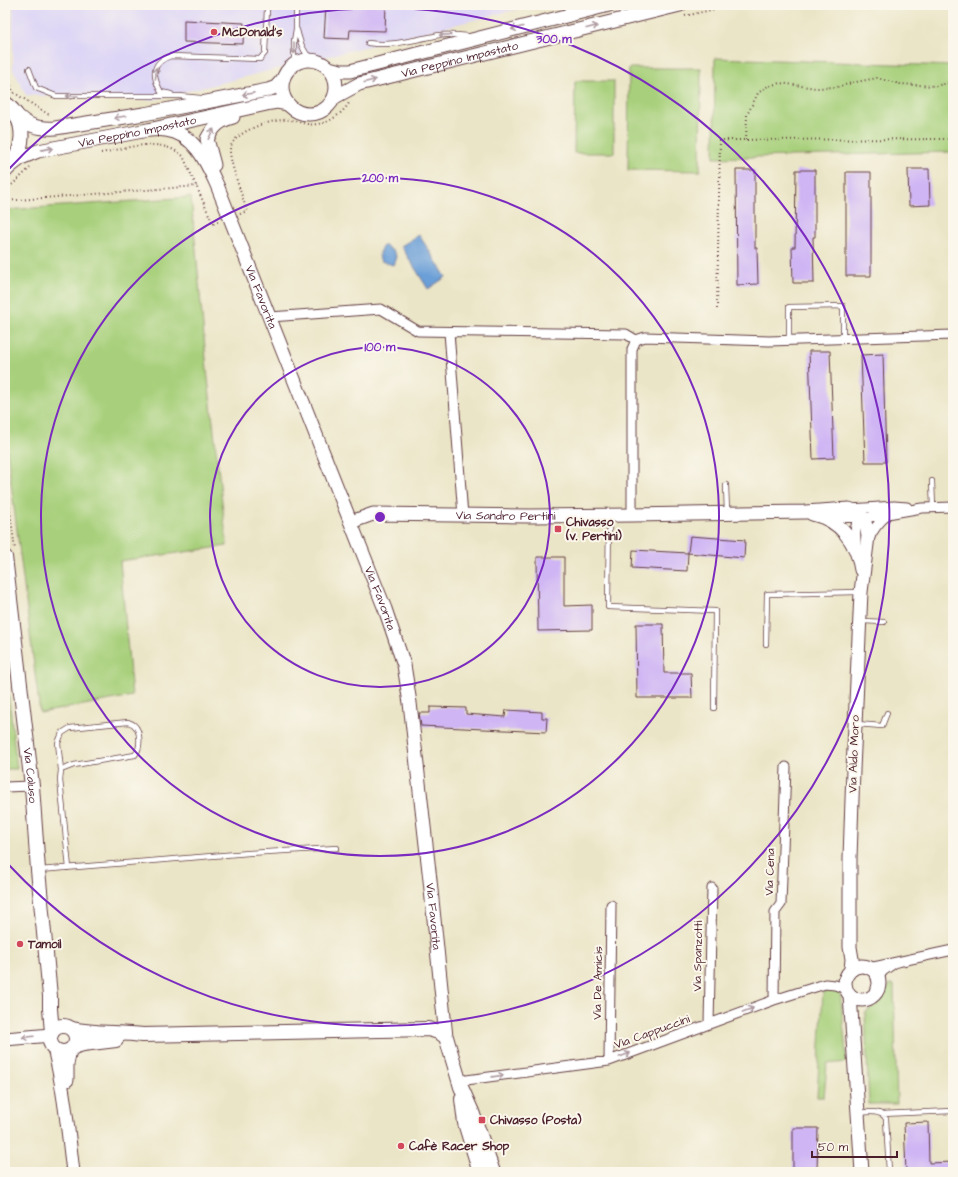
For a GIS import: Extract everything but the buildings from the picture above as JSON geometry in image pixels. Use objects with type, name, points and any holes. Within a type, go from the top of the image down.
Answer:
[{"type":"main road","points":[[9,107],[18,120],[21,131],[21,144],[17,156],[9,168]]},
{"type":"main road","name":"Via Caluso","points":[[5,564],[8,611],[32,786],[50,996],[52,1038]]},
{"type":"main road","name":"Via Caluso","points":[[50,996],[61,1018],[70,1028]]},
{"type":"main road","points":[[143,1035],[126,1039],[83,1044],[62,1052],[52,1038],[58,1027],[92,1033],[124,1033],[143,1035],[428,1029],[439,1032],[446,1037],[460,1084],[472,1112],[493,1172]]},
{"type":"main road","points":[[70,1028],[76,1036],[76,1040],[72,1048]]},
{"type":"main road","points":[[460,1084],[465,1124],[480,1172]]},
{"type":"street","name":"Via Peppino Impastato","points":[[329,68],[340,71],[350,71],[609,5]]},
{"type":"street","name":"Via Peppino Impastato","points":[[335,97],[359,84],[682,11]]},
{"type":"street","points":[[301,61],[318,61],[329,68],[336,80],[337,89],[335,97],[330,105],[323,111],[314,115],[304,114],[291,108],[283,97],[283,80],[290,68],[301,61]]},
{"type":"street","name":"Via Peppino Impastato","points":[[9,107],[21,120],[28,124],[44,128],[144,114],[268,90],[276,87],[283,80]]},
{"type":"street","name":"Via Peppino Impastato","points":[[9,168],[21,158],[38,151],[148,130],[271,103],[278,102],[291,108]]},
{"type":"street","name":"Via Favorita","points":[[218,184],[216,169],[210,154],[207,139],[211,130],[219,122],[230,118],[276,108],[291,108]]},
{"type":"street","name":"Via Favorita","points":[[148,130],[167,130],[179,134],[194,144],[202,154],[218,184],[385,609],[404,665],[410,703],[426,841],[446,1037]]},
{"type":"street","points":[[270,317],[381,309],[418,331],[626,334],[636,340]]},
{"type":"street","points":[[449,332],[463,516]]},
{"type":"street","points":[[632,515],[632,349],[636,340],[645,337],[789,340],[953,335]]},
{"type":"street","points":[[805,512],[827,518],[859,514],[894,506],[922,508],[953,507]]},
{"type":"street","points":[[805,512],[887,514],[922,508]]},
{"type":"street","name":"Via Sandro Pertini","points":[[351,522],[373,514],[463,516],[805,512]]},
{"type":"street","name":"Via Aldo Moro","points":[[851,970],[850,858],[862,586],[861,547],[866,526],[859,514]]},
{"type":"street","points":[[827,518],[861,547],[879,522],[887,514]]},
{"type":"street","name":"Via Cena","points":[[774,1000],[775,912],[781,904],[786,767]]},
{"type":"street","points":[[5,787],[32,786]]},
{"type":"street","name":"Via Spanzotti","points":[[709,1024],[712,888]]},
{"type":"street","name":"Via De Amicis","points":[[609,1061],[611,905]]},
{"type":"street","name":"Via Aldo Moro","points":[[850,929],[860,958],[867,967]]},
{"type":"street","points":[[862,1172],[853,1035],[845,979],[855,967],[867,967],[898,962],[953,950]]},
{"type":"street","points":[[878,978],[887,968],[898,962]]},
{"type":"street","points":[[848,992],[860,1000],[875,994],[878,989],[878,978],[876,974],[867,967]]},
{"type":"street","name":"Via Cappuccini","points":[[460,1084],[609,1061],[774,1000],[825,984],[835,985],[848,992]]},
{"type":"street","points":[[853,1035],[855,1015],[859,1006],[865,999]]},
{"type":"street","points":[[5,1039],[52,1038]]},
{"type":"street","name":"Via Caluso","points":[[52,1038],[67,1116],[73,1172]]},
{"type":"street","name":"Via Caluso","points":[[67,1116],[67,1064],[72,1048]]},
{"type":"lane","points":[[290,68],[294,60],[296,5]]},
{"type":"lane","points":[[557,18],[572,5]]},
{"type":"lane","points":[[179,96],[161,92],[155,81],[154,72],[158,64],[164,58],[171,56],[260,59],[265,53],[266,8]]},
{"type":"lane","points":[[296,29],[306,54],[312,60]]},
{"type":"lane","points":[[368,43],[399,43],[442,35],[484,36]]},
{"type":"lane","points":[[29,69],[36,88],[56,96],[179,96],[223,99]]},
{"type":"lane","points":[[789,340],[789,307],[843,306],[843,339]]},
{"type":"lane","points":[[932,481],[933,508]]},
{"type":"lane","points":[[726,485],[727,514]]},
{"type":"lane","points":[[609,515],[608,607],[715,611],[714,708]]},
{"type":"lane","points":[[766,644],[767,594],[862,586]]},
{"type":"lane","points":[[860,621],[884,622]]},
{"type":"lane","points":[[855,724],[882,726],[887,712]]},
{"type":"lane","points":[[61,770],[74,765],[135,754],[138,750],[138,730],[134,725],[128,722],[70,728],[62,733],[58,743],[61,770],[60,780],[69,868]]},
{"type":"lane","points":[[38,870],[249,853],[337,848]]},
{"type":"lane","points":[[858,1113],[870,1112],[880,1114],[953,1111]]},
{"type":"lane","points":[[880,1114],[886,1119],[889,1172]]},
{"type":"path","points":[[5,19],[8,5]]},
{"type":"path","points":[[682,11],[732,5]]},
{"type":"path","points":[[904,5],[924,8],[941,5]]},
{"type":"path","points":[[5,54],[7,73],[13,92],[57,120]]},
{"type":"path","points":[[746,140],[747,115],[758,93],[768,86],[780,83],[816,88],[837,87],[876,78],[900,84],[934,86],[953,82]]},
{"type":"path","points":[[101,152],[152,144],[175,149],[184,156],[212,224],[247,211],[231,160],[230,149],[233,141],[245,131],[272,122],[289,120],[317,124],[327,121],[337,116],[346,108],[350,101]]},
{"type":"path","points":[[717,309],[720,140],[953,139]]},
{"type":"path","points":[[5,189],[14,184],[28,169],[35,165]]},
{"type":"path","points":[[5,201],[197,186]]},
{"type":"shaded area","points":[[13,5],[534,5],[152,100],[26,95],[13,69]]},
{"type":"green space","points":[[715,58],[953,66],[953,152],[714,158]]},
{"type":"green space","points":[[629,68],[701,68],[700,171],[628,170]]},
{"type":"green space","points":[[575,81],[614,81],[614,153],[574,153]]},
{"type":"green space","points":[[191,197],[207,370],[227,546],[120,561],[132,696],[40,713],[5,435],[5,210]]},
{"type":"green space","points":[[5,663],[17,769],[5,769]]},
{"type":"green space","points":[[890,984],[894,985],[897,1104],[869,1104],[865,1013],[881,1000]]},
{"type":"green space","points":[[840,991],[847,1062],[827,1064],[824,1097],[817,1097],[823,992]]},
{"type":"water","points":[[419,235],[446,277],[428,289],[401,246]]},
{"type":"water","points":[[383,246],[386,246],[395,253],[396,257],[393,265],[381,261],[379,256]]},
{"type":"place","name":"McDonald's","points":[[214,32]]},
{"type":"place","name":"Chivasso (v. Pertini)","points":[[558,529]]},
{"type":"place","name":"Tamoil","points":[[20,944]]},
{"type":"place","name":"Chivasso (Posta)","points":[[482,1120]]},
{"type":"place","name":"Cafè Racer Shop","points":[[401,1146]]}]
